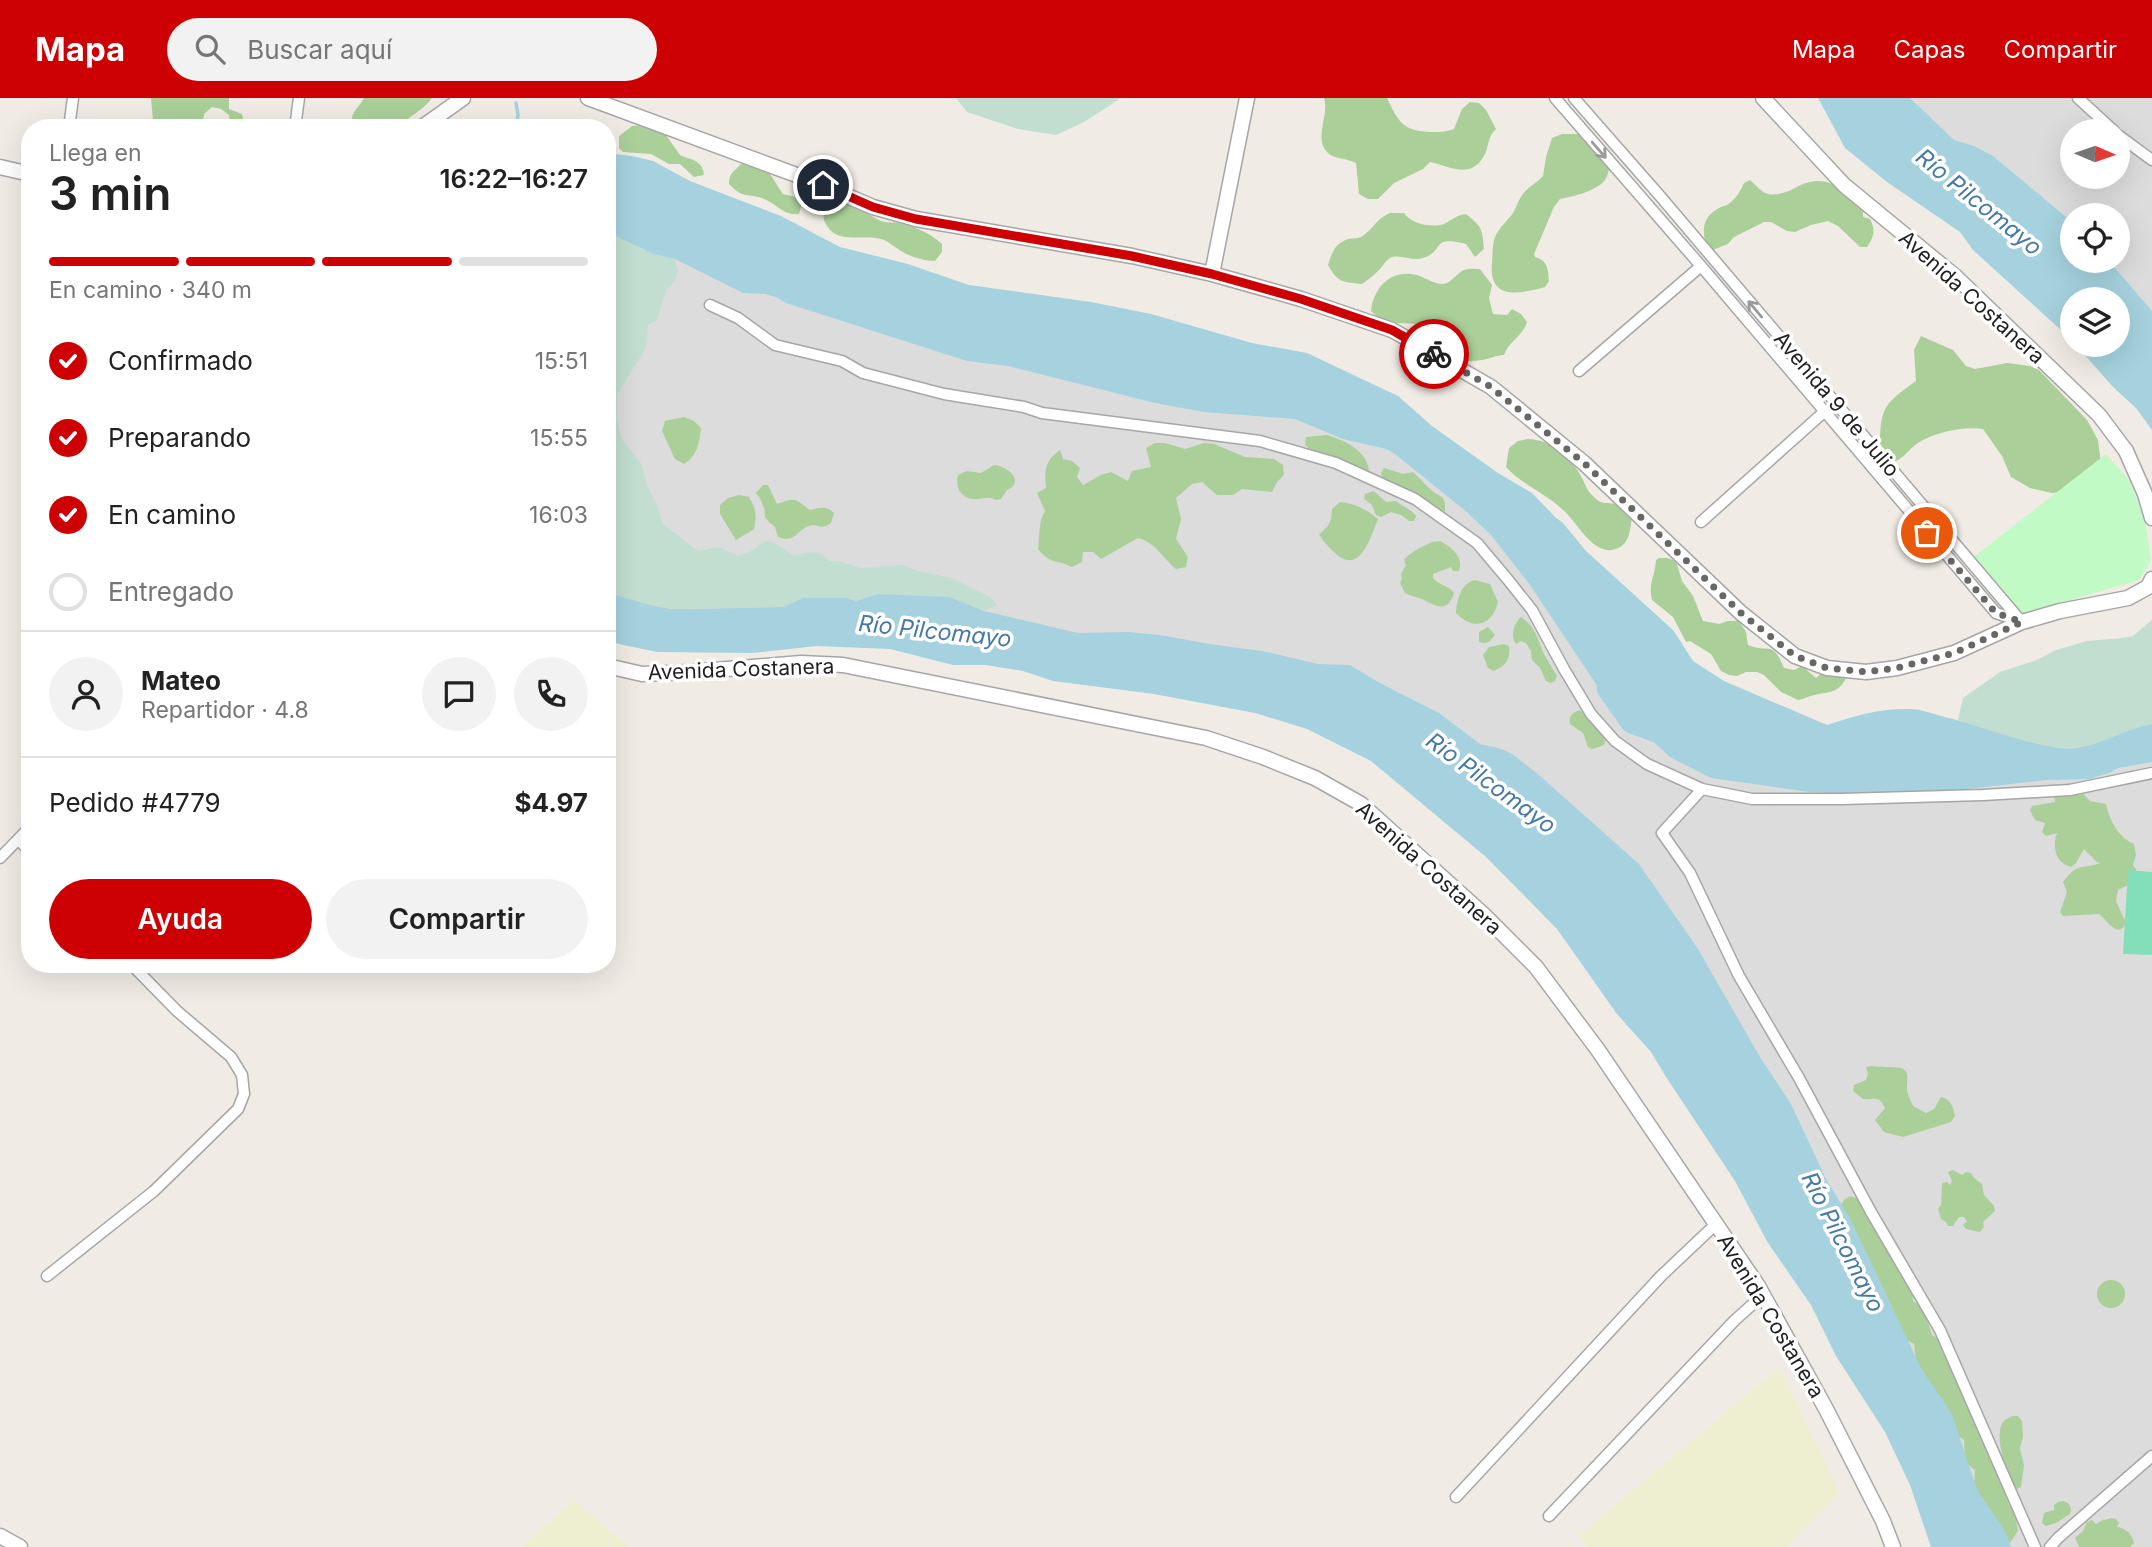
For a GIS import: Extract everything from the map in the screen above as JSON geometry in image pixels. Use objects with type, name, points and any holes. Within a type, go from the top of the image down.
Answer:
[{"type":"street","points":[[70,119],[73,98]]},
{"type":"street","points":[[296,119],[299,98]]},
{"type":"street","points":[[434,119],[463,98]]},
{"type":"street","points":[[588,98],[810,180],[873,207],[916,219],[1132,256],[1212,274],[1301,299],[1392,330],[1491,387],[1584,463],[1741,613],[1795,656],[1827,668],[1866,672],[1897,668],[1954,653],[2022,622],[2060,611],[2128,598],[2148,587],[2152,579]]},
{"type":"street","name":"Avenida 9 de Julio","points":[[1555,98],[1996,613],[2022,622]]},
{"type":"street","name":"Avenida 9 de Julio","points":[[1574,98],[2022,622]]},
{"type":"street","name":"Avenida Costanera","points":[[1763,98],[1844,185],[1956,277],[2099,415],[2126,451],[2145,494],[2152,518]]},
{"type":"street","points":[[2078,98],[2101,119]]},
{"type":"street","points":[[1212,274],[1246,99]]},
{"type":"street","points":[[2130,144],[2152,160]]},
{"type":"street","points":[[0,167],[21,172]]},
{"type":"street","points":[[1579,372],[1701,266]]},
{"type":"street","points":[[710,305],[738,318],[775,345],[842,360],[863,373],[944,394],[1024,407],[1042,413],[1259,441],[1336,463],[1415,499],[1478,543],[1532,610],[1591,715],[1615,741],[1647,764],[1702,789],[1752,799],[1970,796],[2070,789],[2152,773]]},
{"type":"street","points":[[1760,336],[1771,327]]},
{"type":"street","points":[[1701,522],[1824,412]]},
{"type":"street","name":"Avenida Costanera","points":[[616,668],[642,674],[801,663],[843,666],[1206,738],[1264,757],[1315,778],[1361,804],[1484,915],[1536,967],[1598,1049],[1763,1295],[1826,1409],[1883,1521],[1893,1547]]},
{"type":"street","points":[[1702,789],[1662,833],[1690,873],[1739,976],[1940,1330],[2035,1547]]},
{"type":"street","points":[[0,858],[21,838]]},
{"type":"street","points":[[47,1276],[154,1191],[237,1109],[244,1094],[242,1075],[231,1057],[177,1011],[140,973]]},
{"type":"street","points":[[1456,1497],[1661,1276],[1716,1224]]},
{"type":"street","points":[[1549,1516],[1735,1320],[1763,1295]]},
{"type":"street","points":[[2050,1547],[2152,1456]]},
{"type":"street","points":[[0,1536],[20,1547]]},
{"type":"shaded area","points":[[1853,98],[2152,98],[2152,348],[2130,316],[2130,287],[2102,287],[2084,273],[2130,273],[2130,203],[2060,203],[2060,255]]},
{"type":"shaded area","points":[[616,225],[1421,439],[1658,733],[2152,743],[2152,1547],[1985,1547],[1807,1181],[1352,692],[616,619]]},
{"type":"green space","points":[[151,98],[229,98],[229,109],[242,114],[243,119],[230,119],[229,115],[221,109],[212,107],[204,114],[203,119],[153,119]]},
{"type":"green space","points":[[364,98],[432,98],[407,119],[352,119]]},
{"type":"green space","points":[[956,98],[1121,98],[1084,122],[1056,135],[1018,129],[967,112]]},
{"type":"green space","points":[[1324,98],[1387,98],[1403,124],[1414,130],[1432,132],[1454,129],[1462,109],[1470,102],[1479,103],[1496,129],[1485,154],[1474,167],[1460,170],[1430,162],[1423,169],[1394,183],[1378,199],[1368,199],[1359,194],[1356,163],[1332,156],[1324,148]]},
{"type":"green space","points":[[642,125],[663,131],[680,155],[699,163],[704,175],[694,177],[680,164],[669,164],[651,154],[623,152],[619,148],[619,136],[632,126]]},
{"type":"green space","points":[[1562,134],[1581,134],[1611,163],[1608,174],[1596,188],[1560,199],[1554,207],[1534,254],[1543,260],[1546,266],[1549,281],[1545,287],[1525,292],[1507,292],[1500,289],[1492,275],[1495,238],[1523,194],[1543,176],[1552,138]]},
{"type":"green space","points":[[741,164],[768,171],[783,194],[796,197],[802,203],[799,214],[789,213],[769,201],[742,194],[734,189],[729,184],[730,177]]},
{"type":"green space","points":[[1750,180],[1768,194],[1782,193],[1815,181],[1832,184],[1863,208],[1863,217],[1870,219],[1873,227],[1871,240],[1867,247],[1860,247],[1838,226],[1828,221],[1795,232],[1787,231],[1771,222],[1764,222],[1734,237],[1728,244],[1710,251],[1704,232],[1706,220],[1714,211],[1733,200],[1744,183]]},
{"type":"green space","points":[[842,200],[881,221],[904,224],[927,233],[942,244],[942,252],[935,261],[926,260],[906,254],[884,240],[845,237],[832,232],[824,221],[825,211],[827,205]]},
{"type":"green space","points":[[1390,213],[1404,213],[1417,223],[1435,226],[1466,214],[1480,228],[1484,249],[1475,257],[1466,244],[1447,241],[1423,258],[1390,258],[1362,284],[1338,278],[1328,265],[1337,246],[1348,239],[1362,236]]},
{"type":"green space","points":[[616,236],[654,254],[675,259],[678,272],[674,282],[666,290],[657,320],[648,325],[646,348],[617,394],[621,438],[642,465],[663,524],[698,551],[718,547],[737,555],[748,553],[766,541],[775,543],[793,555],[812,552],[822,554],[830,561],[861,568],[902,565],[952,578],[990,597],[997,605],[984,611],[950,597],[878,594],[856,601],[847,598],[803,598],[783,607],[673,609],[616,594]]},
{"type":"green space","points":[[1480,269],[1492,285],[1489,298],[1493,314],[1507,315],[1512,309],[1521,314],[1527,322],[1504,355],[1473,361],[1451,357],[1423,342],[1423,336],[1416,324],[1386,321],[1371,311],[1378,290],[1395,276],[1414,274],[1445,284],[1464,270]]},
{"type":"green space","points":[[1921,336],[1953,350],[1966,366],[1975,369],[2007,363],[2039,370],[2087,420],[2098,440],[2101,464],[2071,491],[2052,493],[2030,488],[2011,477],[2002,456],[1983,429],[1975,428],[1937,434],[1920,442],[1896,461],[1887,459],[1880,451],[1882,417],[1896,396],[1916,381],[1914,350]]},
{"type":"green space","points":[[684,417],[701,428],[695,453],[684,464],[675,459],[662,431],[665,421]]},
{"type":"green space","points":[[1327,435],[1360,452],[1369,471],[1364,474],[1309,449],[1305,444],[1306,437]]},
{"type":"green space","points":[[1528,439],[1545,443],[1561,452],[1574,465],[1593,496],[1602,502],[1622,507],[1632,517],[1628,536],[1621,547],[1608,550],[1600,548],[1568,514],[1506,467],[1509,448],[1518,441]]},
{"type":"green space","points":[[1155,443],[1185,449],[1204,443],[1214,444],[1245,457],[1274,459],[1283,465],[1284,475],[1272,492],[1242,489],[1233,495],[1217,495],[1202,482],[1192,484],[1176,498],[1181,519],[1176,539],[1188,557],[1186,567],[1176,569],[1154,547],[1138,538],[1101,559],[1093,552],[1083,552],[1082,562],[1072,567],[1050,560],[1038,549],[1040,524],[1045,511],[1037,493],[1046,488],[1047,466],[1055,454],[1060,450],[1063,459],[1072,461],[1080,468],[1077,477],[1083,485],[1111,472],[1128,481],[1132,471],[1151,467],[1146,448]]},
{"type":"green space","points":[[2106,454],[2130,481],[2145,521],[2151,560],[2139,580],[2022,614],[1971,559]]},
{"type":"green space","points":[[994,465],[1009,471],[1015,478],[1015,482],[1001,499],[972,499],[962,493],[958,487],[958,475],[967,471],[981,473]]},
{"type":"green space","points":[[1384,468],[1403,474],[1413,472],[1443,499],[1445,511],[1441,514],[1383,482],[1381,473]]},
{"type":"green space","points":[[763,485],[768,485],[777,504],[795,500],[810,510],[831,510],[834,513],[831,523],[822,527],[809,526],[789,539],[778,537],[775,527],[765,517],[761,500],[756,493]]},
{"type":"green space","points":[[1374,491],[1386,502],[1396,501],[1412,512],[1416,516],[1414,521],[1391,512],[1381,517],[1376,515],[1372,505],[1364,499],[1365,494]]},
{"type":"green space","points":[[739,495],[749,497],[755,520],[754,529],[736,540],[720,514],[720,505],[728,498]]},
{"type":"green space","points":[[1340,502],[1360,507],[1378,519],[1362,553],[1350,560],[1333,551],[1319,534],[1329,523],[1332,509]]},
{"type":"green space","points":[[1440,541],[1456,553],[1460,561],[1459,571],[1453,571],[1451,567],[1433,574],[1435,581],[1454,593],[1445,606],[1432,604],[1405,593],[1400,583],[1406,565],[1404,560],[1415,550]]},
{"type":"green space","points":[[1659,558],[1676,561],[1682,581],[1693,596],[1703,621],[1720,624],[1739,621],[1746,632],[1748,645],[1773,650],[1784,668],[1794,670],[1802,666],[1816,678],[1823,672],[1845,676],[1843,683],[1833,691],[1798,700],[1781,692],[1764,675],[1757,672],[1746,672],[1737,676],[1721,671],[1711,654],[1690,641],[1686,642],[1673,617],[1652,600],[1651,584],[1656,560]]},
{"type":"green space","points":[[1475,580],[1490,584],[1498,602],[1487,621],[1475,624],[1462,619],[1456,613],[1463,588]]},
{"type":"green space","points":[[1521,617],[1533,630],[1557,676],[1555,681],[1546,681],[1540,668],[1532,660],[1526,643],[1521,641],[1516,644],[1514,641],[1516,623]]},
{"type":"green space","points":[[2152,620],[2152,724],[2094,744],[2053,747],[1988,731],[1958,720],[1963,698],[2000,672],[2087,641],[2133,636]]},
{"type":"green space","points":[[1488,627],[1495,635],[1489,642],[1479,642],[1479,632]]},
{"type":"green space","points":[[1504,644],[1509,646],[1508,659],[1504,665],[1493,671],[1488,668],[1483,655],[1489,647]]},
{"type":"green space","points":[[1580,710],[1603,735],[1605,743],[1602,746],[1592,749],[1588,747],[1583,733],[1570,724],[1572,715]]},
{"type":"green space","points":[[2075,785],[2090,801],[2106,804],[2115,828],[2134,844],[2136,855],[2133,865],[2136,874],[2128,885],[2118,890],[2116,901],[2126,923],[2120,930],[2112,927],[2099,914],[2063,916],[2060,912],[2067,892],[2063,882],[2076,869],[2100,863],[2084,849],[2071,867],[2061,862],[2055,848],[2057,833],[2046,836],[2042,832],[2045,823],[2035,820],[2030,811],[2032,806],[2055,802],[2054,796],[2059,788]]},
{"type":"green space","points":[[2128,870],[2152,872],[2152,955],[2123,954]]},
{"type":"green space","points":[[1866,1067],[1904,1070],[1913,1106],[1926,1113],[1934,1109],[1941,1097],[1949,1102],[1955,1116],[1951,1122],[1903,1137],[1884,1132],[1875,1120],[1885,1108],[1881,1101],[1863,1099],[1853,1091],[1854,1085],[1866,1080]]},
{"type":"green space","points":[[1953,1170],[1962,1175],[1971,1173],[1982,1184],[1984,1195],[1994,1206],[1995,1211],[1983,1222],[1984,1227],[1980,1232],[1966,1229],[1963,1225],[1967,1221],[1964,1217],[1959,1217],[1953,1226],[1948,1226],[1941,1219],[1938,1209],[1941,1205],[1942,1183],[1947,1182],[1950,1185],[1952,1181],[1948,1172]]},
{"type":"green space","points":[[1850,1196],[1860,1199],[1870,1223],[1875,1225],[1893,1261],[1907,1268],[1912,1280],[1913,1301],[1924,1309],[1932,1335],[1939,1339],[1968,1408],[1974,1413],[1992,1463],[2000,1470],[2001,1481],[2015,1514],[2018,1531],[2007,1547],[1974,1488],[1975,1470],[1967,1460],[1964,1440],[1953,1432],[1916,1361],[1914,1344],[1903,1338],[1841,1205]]},
{"type":"green space","points":[[2111,1280],[2121,1284],[2125,1294],[2121,1304],[2111,1308],[2101,1304],[2097,1294],[2101,1284]]},
{"type":"green space","points":[[1780,1367],[1839,1493],[1786,1547],[1587,1547],[1578,1536]]},
{"type":"green space","points":[[2018,1416],[2022,1421],[2023,1437],[2020,1448],[2024,1465],[2021,1487],[2017,1489],[2000,1446],[2000,1428],[2006,1419]]},
{"type":"green space","points":[[574,1500],[629,1547],[521,1547]]},
{"type":"green space","points":[[2063,1501],[2071,1508],[2070,1514],[2056,1523],[2046,1526],[2042,1523],[2044,1513],[2054,1510],[2054,1505]]},
{"type":"green space","points":[[2111,1518],[2119,1523],[2117,1527],[2130,1534],[2134,1543],[2130,1547],[2079,1547],[2075,1538],[2083,1531],[2087,1522],[2092,1520],[2096,1524]]},
{"type":"water","points":[[1818,98],[1910,98],[1954,140],[1993,156],[2060,212],[2060,273],[2119,273],[2152,311],[2152,430],[2136,408],[2087,357],[2130,357],[2130,287],[2060,287],[2060,329],[1973,250],[1960,232],[1887,182],[1845,148]]},
{"type":"water","points":[[616,154],[653,161],[690,181],[781,216],[840,247],[908,264],[969,285],[1091,302],[1151,314],[1252,343],[1307,353],[1398,396],[1432,426],[1498,473],[1532,493],[1563,523],[1586,551],[1673,630],[1693,661],[1724,681],[1827,725],[1878,711],[1914,709],[2030,742],[2072,748],[2084,747],[2152,724],[2152,762],[2118,768],[2089,779],[2047,780],[1958,790],[1852,794],[1809,792],[1711,778],[1670,757],[1600,690],[1530,585],[1491,535],[1468,513],[1386,449],[1343,439],[1295,419],[1204,412],[1155,403],[1008,366],[967,361],[786,303],[776,297],[743,293],[675,259],[654,254],[616,236]]},
{"type":"water","points":[[878,594],[950,597],[984,611],[1078,633],[1128,632],[1160,635],[1262,651],[1318,664],[1350,665],[1439,713],[1480,744],[1512,754],[1639,864],[1698,949],[1760,1057],[1791,1104],[1826,1179],[1850,1218],[1921,1368],[1952,1414],[1976,1486],[2011,1547],[1931,1547],[1910,1485],[1885,1432],[1836,1356],[1811,1305],[1768,1243],[1735,1181],[1651,1052],[1617,1014],[1557,929],[1486,857],[1371,761],[1307,729],[1255,713],[1154,694],[1053,681],[1023,671],[986,665],[953,665],[890,649],[817,646],[752,653],[657,652],[616,643],[616,595],[670,609],[783,607],[803,598],[847,598],[856,601]]},
{"type":"waterway","points":[[516,103],[517,119]]},
{"type":"waterway","name":"Río Pilcomayo","points":[[1608,688],[1632,722],[1659,732]]},
{"type":"way so far","points":[[1434,354],[1491,387],[1584,463],[1741,613],[1795,656],[1827,668],[1866,672],[1897,668],[1954,653],[2022,622],[1996,613],[1927,533]]},
{"type":"route","points":[[823,185],[873,207],[916,219],[1132,256],[1212,274],[1301,299],[1392,330],[1434,354]]}]
